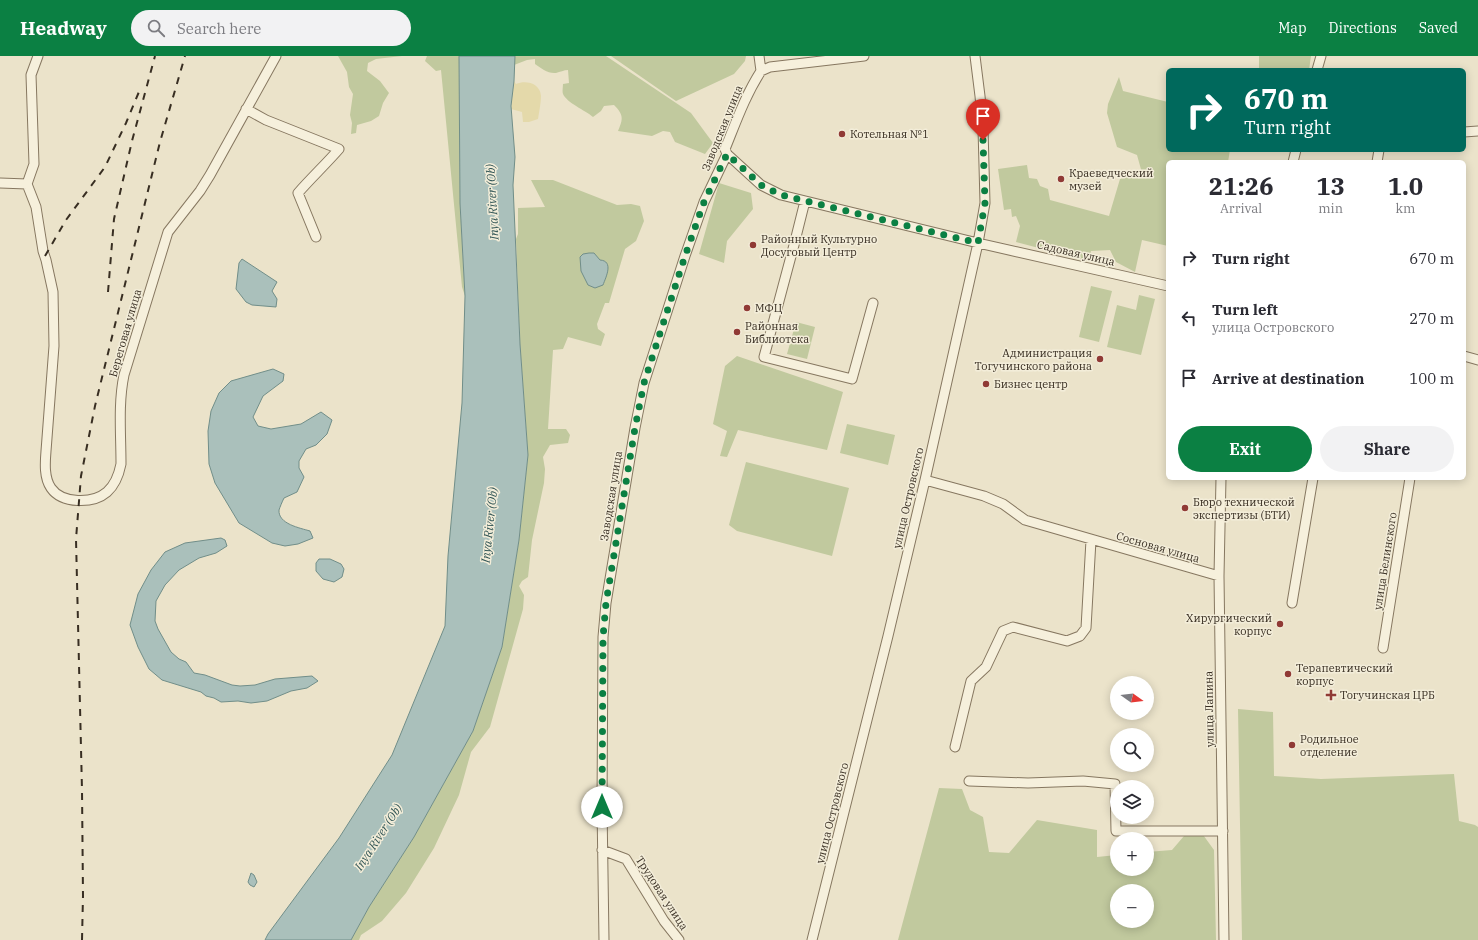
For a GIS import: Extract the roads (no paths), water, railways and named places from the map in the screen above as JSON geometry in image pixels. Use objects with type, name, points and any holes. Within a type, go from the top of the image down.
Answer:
[{"type":"street","points":[[0,183],[27,184],[34,164],[31,75],[38,56]]},
{"type":"street","name":"Береговая улица","points":[[27,184],[36,207],[43,251],[53,292],[54,346],[45,466],[47,479],[50,488],[63,497],[74,500],[89,500],[102,496],[108,492],[120,471],[121,388],[168,232],[200,191],[276,56]]},
{"type":"street","points":[[759,56],[761,71],[770,67],[864,56]]},
{"type":"street","name":"улица Островского","points":[[812,940],[888,636],[925,480],[978,243],[985,203],[985,178],[980,96],[975,56]]},
{"type":"street","points":[[1318,68],[1321,56]]},
{"type":"street","name":"Заводская улица","points":[[604,940],[602,850],[603,637],[606,603],[633,435],[644,383],[685,256],[704,202],[727,154],[725,149],[738,115],[749,90],[761,71]]},
{"type":"street","points":[[246,108],[266,120],[339,149],[321,170],[298,192],[316,237]]},
{"type":"street","points":[[1466,132],[1478,131]]},
{"type":"street","name":"Садовая улица","points":[[727,154],[761,185],[781,195],[978,243],[1166,286]]},
{"type":"street","points":[[805,201],[764,357],[852,380],[873,302]]},
{"type":"street","points":[[1466,357],[1478,360]]},
{"type":"street","name":"Сосновая улица","points":[[925,480],[984,496],[1003,504],[1025,520],[1219,576]]},
{"type":"street","name":"улица Лапина","points":[[1222,480],[1219,576],[1224,940]]},
{"type":"street","points":[[1292,603],[1313,480]]},
{"type":"street","name":"улица Белинского","points":[[1383,648],[1410,480]]},
{"type":"street","points":[[955,747],[971,681],[986,667],[1003,631],[1013,627],[1066,641],[1080,636],[1086,628],[1091,540]]},
{"type":"street","points":[[969,781],[1028,783],[1083,781],[1115,784],[1116,831],[1222,831]]},
{"type":"street","name":"Трудовая улица","points":[[602,850],[626,859],[664,921],[679,940]]},
{"type":"water","name":"Inya River (Ob)","points":[[459,56],[515,56],[511,106],[515,157],[513,185],[520,344],[528,455],[519,540],[502,647],[473,731],[414,837],[369,907],[351,940],[265,940],[339,838],[392,755],[445,626],[448,556],[462,403],[465,296],[460,203]]},
{"type":"water","points":[[594,253],[600,260],[607,263],[608,266],[603,285],[595,288],[588,285],[581,271],[580,257],[583,254]]},
{"type":"water","points":[[242,259],[277,282],[272,291],[277,299],[276,307],[252,305],[246,302],[236,289],[239,263]]},
{"type":"water","points":[[273,369],[284,374],[283,381],[263,396],[253,417],[258,426],[271,429],[301,424],[321,412],[332,420],[327,434],[316,445],[306,449],[299,461],[299,468],[304,477],[297,492],[284,498],[279,510],[282,519],[290,525],[310,531],[313,538],[298,544],[285,546],[272,543],[239,523],[215,483],[209,464],[208,431],[211,411],[219,393],[231,381]]},
{"type":"water","points":[[221,538],[225,540],[227,546],[216,553],[199,558],[179,570],[165,585],[156,601],[155,621],[171,652],[179,659],[186,662],[194,673],[205,675],[232,685],[255,685],[275,679],[312,676],[318,681],[307,688],[291,691],[267,701],[251,703],[238,701],[221,702],[206,696],[201,692],[162,680],[149,669],[138,647],[130,625],[138,594],[151,570],[165,552],[185,543]]},
{"type":"water","points":[[319,559],[330,559],[341,564],[344,569],[342,577],[334,582],[323,579],[316,571],[316,563]]},
{"type":"water","points":[[251,873],[254,875],[257,882],[254,887],[248,882]]},
{"type":"railway","points":[[108,292],[114,219],[132,141],[155,56]]},
{"type":"railway","points":[[82,940],[82,790],[76,539],[81,476],[95,406],[160,142],[185,56]]},
{"type":"railway","points":[[45,256],[66,220],[105,167],[141,87]]},
{"type":"place","name":"Котельная №1","points":[[842,134]]},
{"type":"place","name":"Краеведческий музей","points":[[1061,179]]},
{"type":"place","name":"Районный Культурно Досуговый Центр","points":[[753,245]]},
{"type":"place","name":"МФЦ","points":[[747,308]]},
{"type":"place","name":"Районная Библиотека","points":[[737,332]]},
{"type":"place","name":"Администрация Тогучинского района","points":[[1100,359]]},
{"type":"place","name":"Бизнес центр","points":[[986,384]]},
{"type":"place","name":"Бюро технической экспертизы (БТИ)","points":[[1185,508]]},
{"type":"place","name":"Хирургический корпус","points":[[1280,624]]},
{"type":"place","name":"Терапевтический корпус","points":[[1288,674]]},
{"type":"place","name":"Тогучинская ЦРБ","points":[[1331,695]]},
{"type":"place","name":"Родильное отделение","points":[[1292,745]]}]
